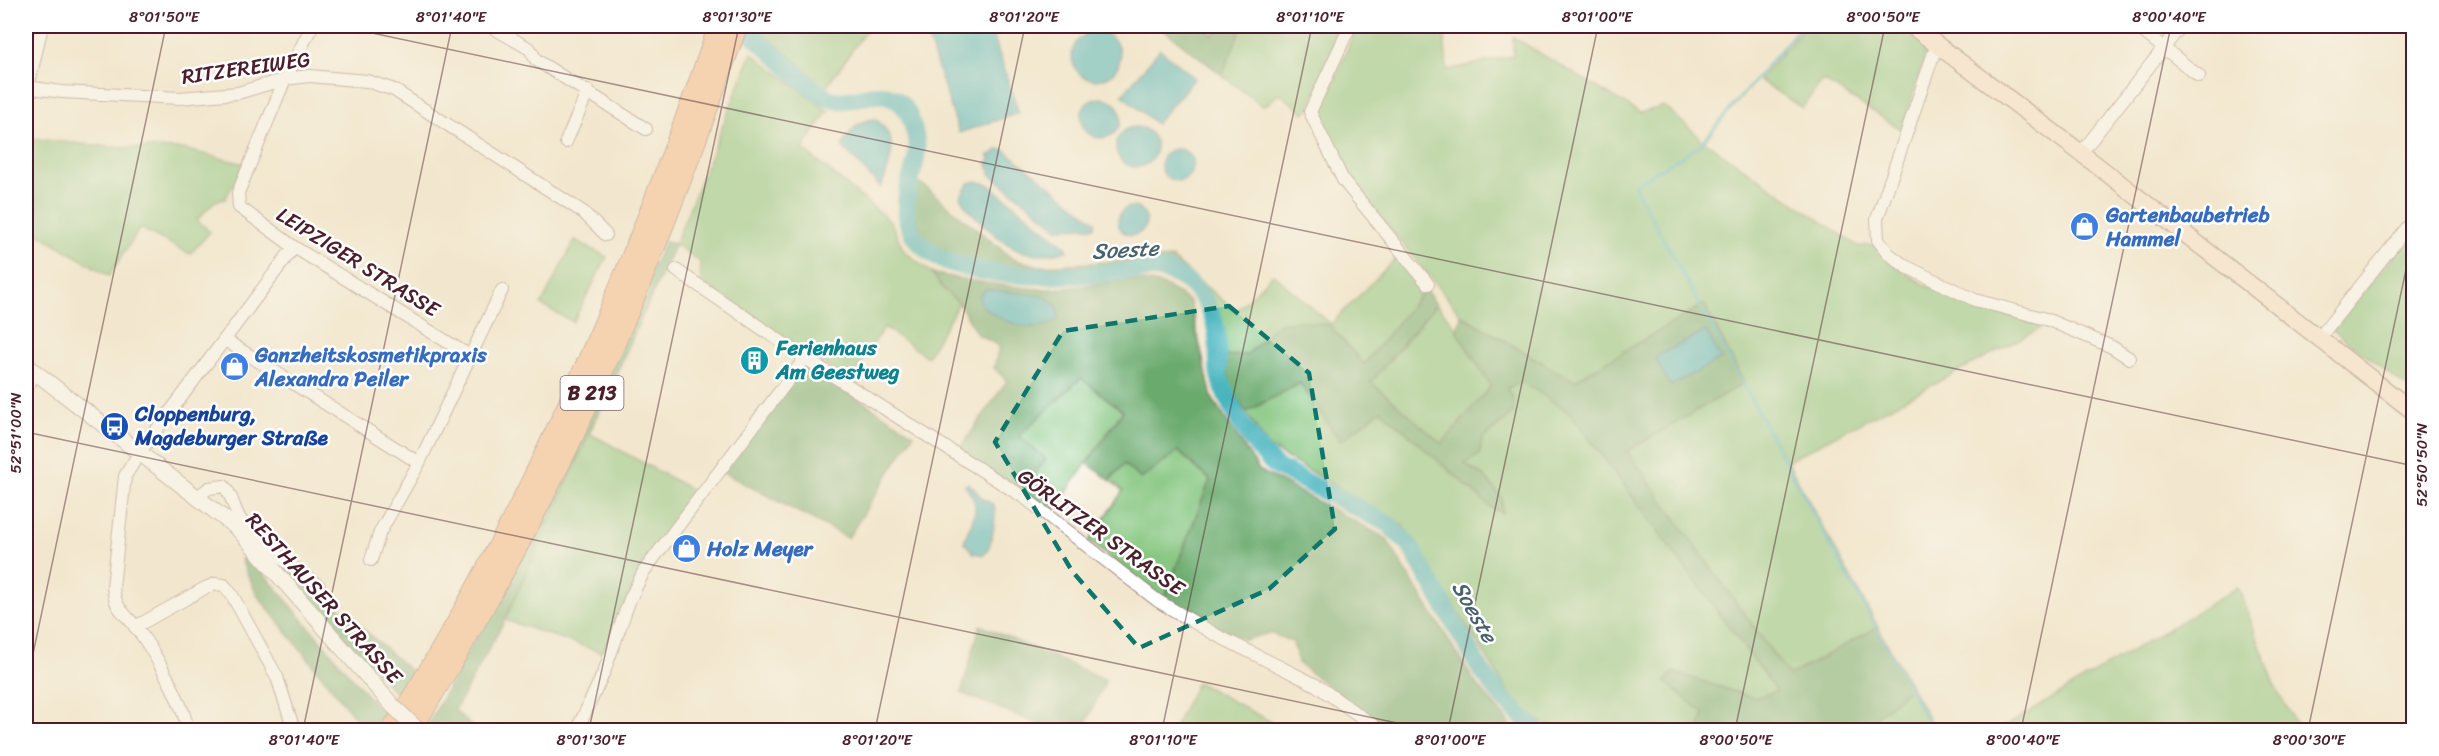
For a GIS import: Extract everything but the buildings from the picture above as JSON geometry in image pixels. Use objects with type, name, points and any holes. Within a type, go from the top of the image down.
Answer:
[{"type":"highway","name":"B 213","points":[[392,730],[472,596],[559,428],[727,29]]},
{"type":"highway","name":"B 213","points":[[411,730],[475,626],[572,440],[655,247],[727,29]]},
{"type":"main road","points":[[1912,26],[2081,153],[2414,412]]},
{"type":"street","points":[[27,87],[42,26]]},
{"type":"street","points":[[285,79],[312,26]]},
{"type":"street","points":[[490,26],[530,49],[536,60],[646,129]]},
{"type":"street","points":[[1350,26],[1310,112],[1343,180],[1428,284]]},
{"type":"street","points":[[2136,26],[2199,76]]},
{"type":"street","points":[[2081,153],[2181,26]]},
{"type":"street","points":[[1937,44],[1877,219],[1878,240],[1889,254],[1905,266],[1975,300],[2046,319],[2112,347],[2129,358]]},
{"type":"street","name":"RITZEREIWEG","points":[[27,87],[62,92],[180,98],[238,93],[285,79],[309,76],[367,81],[394,90],[574,206],[606,235]]},
{"type":"street","name":"LEIPZIGER STRASSE","points":[[285,79],[238,193],[239,207],[294,247],[470,356]]},
{"type":"street","points":[[566,142],[588,91]]},
{"type":"street","points":[[2319,338],[2414,219]]},
{"type":"street","points":[[188,730],[178,701],[135,627],[119,610],[114,600],[113,587],[126,471],[294,247]]},
{"type":"street","name":"GÖRLITZER STRASSE","points":[[676,270],[805,358],[1025,498],[1158,601],[1216,635],[1317,685],[1374,726],[1376,730]]},
{"type":"street","points":[[371,560],[380,532],[419,463],[502,290]]},
{"type":"street","points":[[225,340],[419,463]]},
{"type":"street","points":[[577,730],[604,672],[630,598],[644,571],[805,358]]},
{"type":"street","points":[[26,388],[31,369]]},
{"type":"street","name":"RESTHAUSER STRASSE","points":[[31,369],[238,530],[393,706],[418,730]]},
{"type":"street","name":"RESTHAUSER STRASSE","points":[[197,497],[210,488],[218,485],[224,486],[231,494],[234,510],[243,523],[273,551],[319,586]]},
{"type":"street","points":[[135,627],[205,588],[215,584],[224,585],[232,595],[277,677],[294,730]]},
{"type":"highlighted area","points":[[1229,306],[1309,373],[1335,529],[1269,589],[1139,648],[1072,571],[995,442],[1063,331]]},
{"type":"green space","points":[[753,26],[869,26],[825,89],[789,55]]},
{"type":"green space","points":[[1159,26],[1203,26],[1213,35],[1216,26],[1242,26],[1222,75]]},
{"type":"green space","points":[[1242,26],[1341,26],[1309,109],[1304,113],[1279,93],[1269,103],[1262,106],[1222,75]]},
{"type":"green space","points":[[1357,26],[1418,26],[1444,32],[1447,70],[1513,56],[1513,37],[1640,113],[1664,106],[1704,141],[1858,246],[1875,245],[1890,261],[1930,287],[1977,306],[2045,326],[1787,461],[1878,627],[1789,676],[1627,451],[1744,383],[1704,304],[1574,381],[1461,315],[1347,176],[1327,137],[1321,120],[1322,109]]},
{"type":"green space","points":[[1805,26],[1902,26],[1928,46],[1902,130],[1823,80],[1802,108],[1759,80]]},
{"type":"green space","points":[[752,53],[828,111],[803,149],[891,222],[904,251],[932,273],[944,290],[959,303],[927,357],[884,327],[850,381],[701,282],[700,262],[675,244]]},
{"type":"green space","points":[[26,138],[110,147],[183,149],[245,164],[225,199],[215,201],[197,220],[210,232],[190,254],[140,228],[109,276],[26,226]]},
{"type":"green space","points":[[917,180],[1013,259],[1040,266],[1172,258],[1203,284],[1201,286],[1165,267],[1038,273],[997,270],[940,254],[923,236],[912,209]]},
{"type":"green space","points":[[2413,230],[2413,373],[2405,386],[2333,330]]},
{"type":"green space","points":[[575,240],[607,257],[573,322],[541,305]]},
{"type":"green space","points":[[665,241],[675,244],[505,620],[455,710],[475,730],[432,730],[427,726],[480,629]]},
{"type":"green space","points":[[1398,256],[1425,289],[1364,364],[1329,325],[1278,323],[1247,355],[1224,356],[1216,315],[1201,286],[1203,284],[1236,311],[1273,274],[1331,324]]},
{"type":"green space","points":[[932,273],[1014,287],[1042,289],[1132,281],[1147,282],[1166,286],[1190,302],[1212,398],[1259,470],[1386,538],[1474,681],[1515,730],[1482,730],[1444,725],[1440,730],[1380,730],[1370,718],[1298,663],[1293,642],[1270,633],[1244,640],[1164,599],[1210,480],[1178,451],[1141,479],[1124,464],[1110,480],[1087,463],[1123,411],[1081,378],[1019,436],[1046,459],[1031,479],[1061,500],[1052,513],[958,451],[1007,381],[994,368],[999,346],[977,334],[959,303],[944,290]]},
{"type":"green space","points":[[1425,289],[1436,304],[1371,382],[1442,444],[1491,386],[1457,332],[1461,315],[1574,381],[1704,304],[1744,383],[1627,451],[1789,676],[1878,627],[1911,687],[1861,730],[1699,730],[1704,713],[1665,682],[1673,672],[1754,698],[1777,691],[1571,414],[1523,382],[1507,388],[1514,400],[1513,413],[1482,440],[1480,454],[1465,464],[1485,477],[1502,499],[1502,513],[1492,508],[1381,410],[1340,441],[1300,383],[1246,412],[1232,393],[1224,356],[1247,355],[1278,323],[1300,321],[1329,325],[1364,364]]},
{"type":"green space","points":[[1436,304],[1457,328],[1457,332],[1491,386],[1442,444],[1371,382]]},
{"type":"green space","points":[[805,365],[914,434],[848,538],[722,472]]},
{"type":"green space","points":[[1081,378],[1123,411],[1061,500],[1031,479],[1018,436]]},
{"type":"green space","points":[[1523,382],[1571,414],[1777,691],[1754,698],[1673,672],[1666,682],[1704,713],[1699,730],[1558,730],[1538,721],[1511,696],[1403,525],[1268,447],[1246,412],[1300,383],[1381,410],[1492,508],[1502,513],[1496,489],[1465,464],[1482,440],[1513,413],[1507,388]]},
{"type":"green space","points":[[589,433],[696,492],[639,570],[607,654],[505,620]]},
{"type":"green space","points":[[1178,451],[1210,480],[1164,599],[1089,541],[1123,491],[1110,480],[1124,464],[1141,479]]},
{"type":"green space","points":[[262,539],[414,674],[400,698],[285,575]]},
{"type":"green space","points":[[247,554],[385,716],[377,730],[365,730],[257,595],[241,560]]},
{"type":"green space","points":[[2238,587],[2277,690],[2300,730],[1999,730]]},
{"type":"green space","points":[[980,625],[1106,680],[1083,730],[1053,730],[961,693]]},
{"type":"green space","points":[[1197,682],[1286,730],[1173,730]]},
{"type":"green space","points":[[1911,687],[1935,730],[1861,730]]},
{"type":"water","points":[[945,26],[990,26],[1019,113],[959,133],[926,32]]},
{"type":"water","points":[[1091,32],[1101,32],[1113,39],[1120,51],[1120,61],[1113,73],[1101,80],[1091,80],[1076,69],[1072,61],[1072,51],[1083,36]]},
{"type":"water","points":[[1160,49],[1195,78],[1156,124],[1122,95]]},
{"type":"water","points":[[1101,98],[1115,104],[1121,118],[1115,132],[1101,138],[1087,132],[1081,118],[1087,104]]},
{"type":"water","points":[[875,119],[888,134],[892,151],[881,188],[842,146],[851,131],[859,124]]},
{"type":"water","points":[[1136,127],[1150,133],[1156,147],[1150,161],[1136,167],[1122,161],[1116,147],[1122,133]]},
{"type":"water","points":[[1000,149],[1006,151],[1096,222],[1094,227],[1058,228],[991,175],[987,163],[991,158],[988,156]]},
{"type":"water","points":[[1177,149],[1188,154],[1193,165],[1188,176],[1177,181],[1166,176],[1161,165],[1166,154]]},
{"type":"water","points":[[976,181],[988,184],[1067,247],[1067,251],[1029,253],[1001,240],[969,211],[960,197],[969,183]]},
{"type":"water","points":[[1132,207],[1142,211],[1146,221],[1142,231],[1132,235],[1122,231],[1118,221],[1122,211]]},
{"type":"water","points":[[985,289],[1044,296],[1057,306],[1059,319],[1040,327],[1009,322],[981,305],[979,296]]},
{"type":"water","points":[[1706,331],[1721,359],[1670,386],[1655,357]]},
{"type":"water","points":[[969,483],[982,498],[994,505],[993,531],[984,555],[973,553],[964,542],[975,509],[973,498],[965,485]]},
{"type":"waterway","name":"Soeste","points":[[743,26],[822,95],[840,100],[888,96],[906,110],[913,127],[917,149],[906,202],[912,233],[934,255],[966,268],[1006,274],[1048,276],[1154,269],[1167,271],[1189,283],[1205,302],[1215,325],[1219,374],[1224,390],[1243,426],[1259,449],[1277,467],[1388,524],[1410,546],[1480,669],[1504,700],[1535,730]]},
{"type":"waterway","points":[[1801,26],[1700,145],[1634,185],[1932,730]]},
{"type":"place","name":"Gartenbaubetrieb Hammel","points":[[2085,227]]},
{"type":"place","name":"Ferienhaus Am Geestweg","points":[[755,360]]},
{"type":"place","name":"Ganzheitskosmetikpraxis Alexandra Peiler","points":[[234,367]]},
{"type":"place","name":"Cloppenburg, Magdeburger Straße","points":[[114,426]]},
{"type":"place","name":"Holz Meyer","points":[[686,549]]}]
